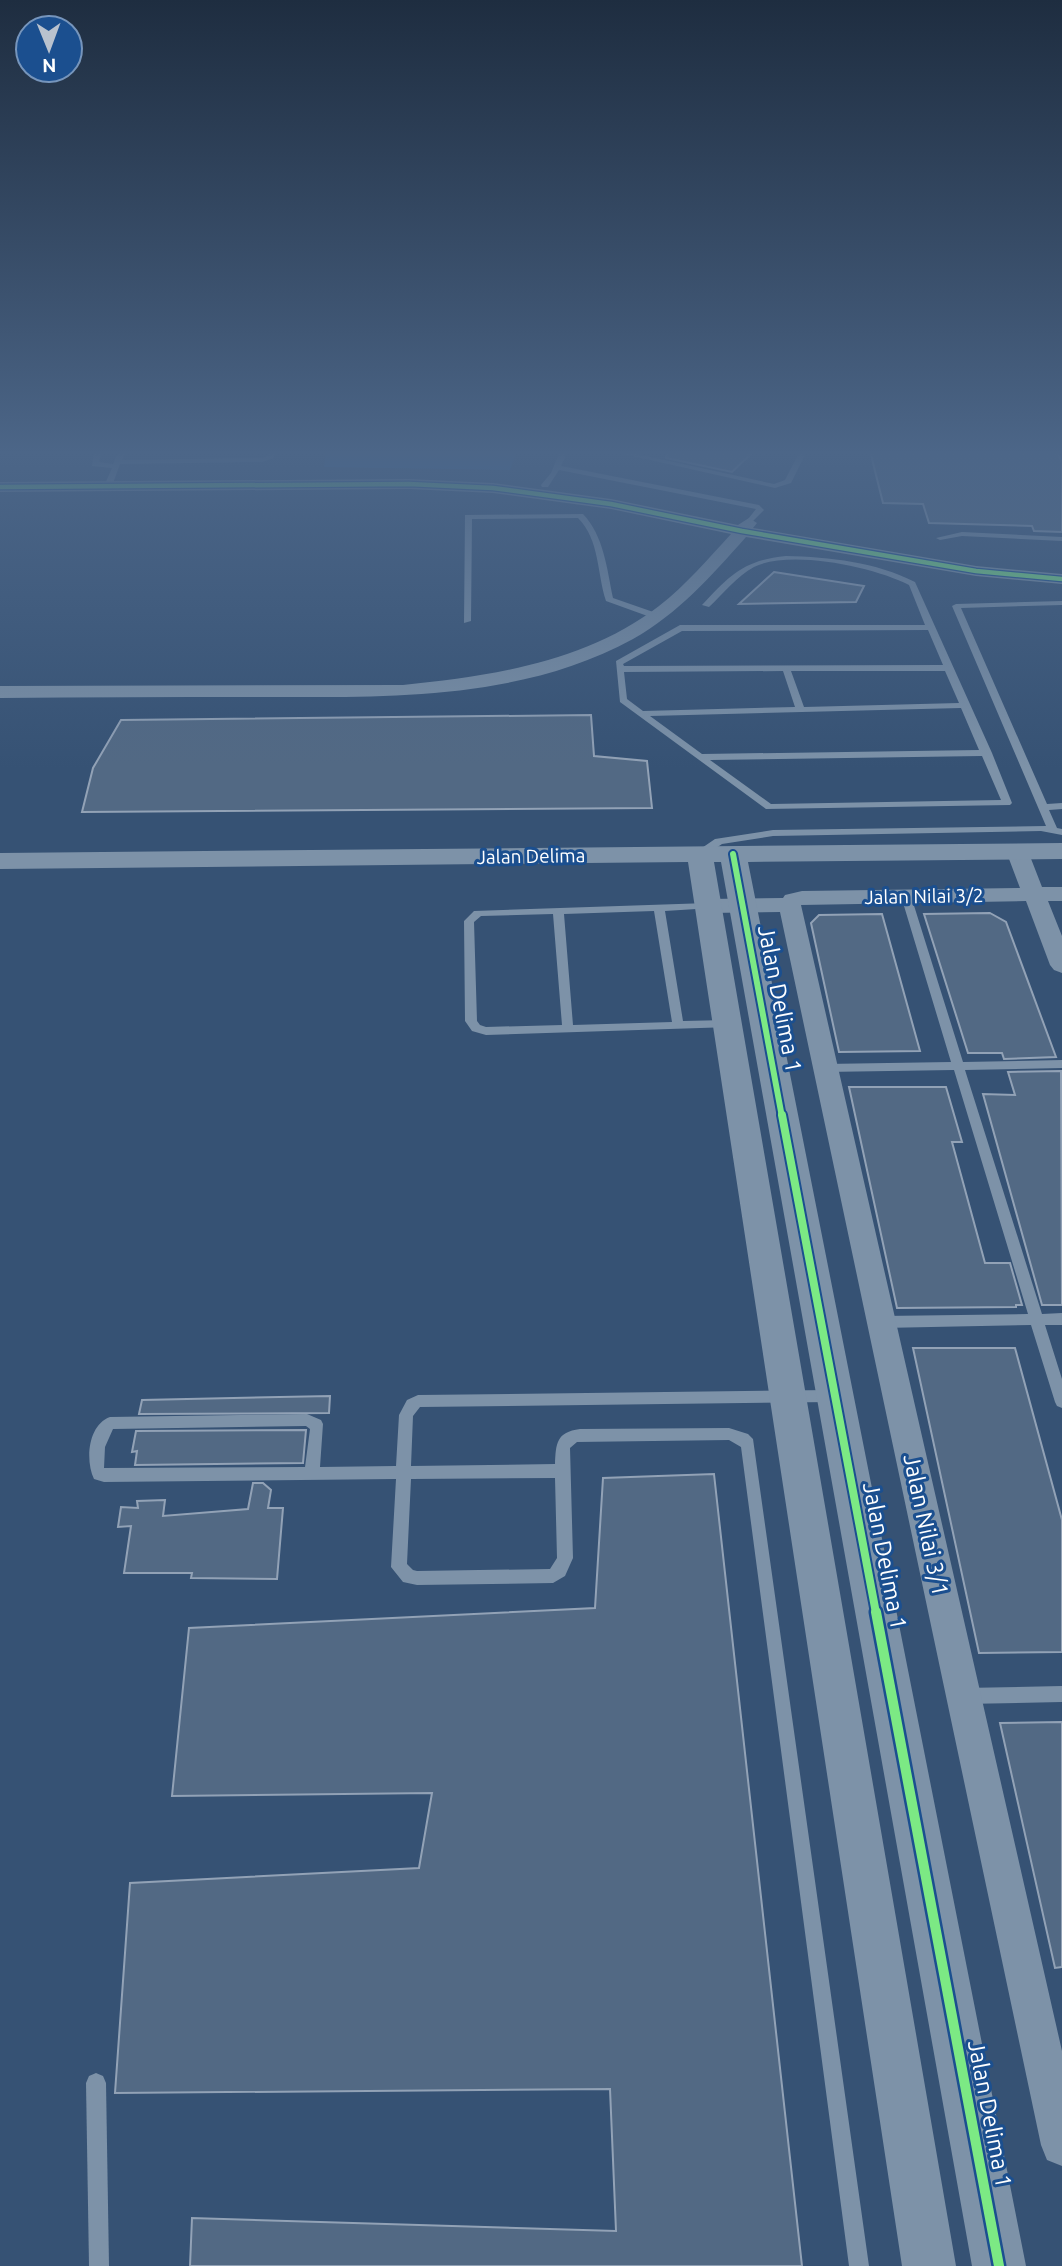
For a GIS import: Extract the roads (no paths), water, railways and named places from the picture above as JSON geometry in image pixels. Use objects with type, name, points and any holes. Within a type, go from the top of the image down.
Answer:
[{"type":"street","points":[[0,692],[375,691],[458,686],[562,661],[607,644],[656,616],[681,597],[718,557]]},
{"type":"street","points":[[901,557],[976,571],[1062,579]]},
{"type":"street","points":[[937,557],[977,563],[1062,569]]},
{"type":"street","name":"Jalan Delima","points":[[0,861],[1017,851],[1059,837]]},
{"type":"street","points":[[1017,851],[1062,965]]},
{"type":"street","name":"Jalan Delima 1","points":[[700,854],[726,906],[835,1396],[999,2266]]},
{"type":"street","name":"Jalan Delima 1","points":[[733,854],[726,906],[727,1024],[929,2266]]},
{"type":"street","name":"Jalan Nilai 3/2","points":[[726,906],[790,905],[793,900],[802,898],[1062,894]]},
{"type":"street","name":"Jalan Nilai 3/1","points":[[790,905],[1062,2145]]},
{"type":"lane","points":[[467,621],[468,557]]},
{"type":"lane","points":[[599,557],[609,600],[656,616]]},
{"type":"lane","points":[[706,605],[751,565],[760,563],[791,559],[851,564],[903,577],[912,583],[1007,801],[1005,805],[769,807],[623,700],[622,669],[619,665],[621,662],[677,629],[930,627]]},
{"type":"lane","points":[[700,854],[719,841],[773,833],[877,831],[1059,837],[1043,807],[956,606],[1062,603]]},
{"type":"lane","points":[[786,668],[800,708]]},
{"type":"lane","points":[[622,669],[949,668]]},
{"type":"lane","points":[[641,714],[966,705]]},
{"type":"lane","points":[[700,758],[987,753]]},
{"type":"lane","points":[[1043,807],[1062,806]]},
{"type":"lane","points":[[870,807],[877,831]]},
{"type":"lane","points":[[906,896],[1062,1402]]},
{"type":"lane","points":[[726,906],[483,912],[470,918],[471,1021],[476,1028],[486,1031],[727,1024]]},
{"type":"lane","points":[[659,907],[678,1026]]},
{"type":"lane","points":[[558,910],[568,1029]]},
{"type":"lane","points":[[825,1068],[1062,1064]]},
{"type":"lane","points":[[882,1322],[1062,1319]]},
{"type":"lane","points":[[835,1396],[425,1399],[407,1409],[398,1560],[403,1573],[417,1578],[545,1577],[559,1572],[565,1558],[563,1445],[573,1436],[729,1434],[743,1438],[748,1444],[859,2266]]},
{"type":"lane","points":[[312,1474],[317,1429],[316,1424],[307,1420],[110,1423],[103,1431],[95,1465],[99,1474],[104,1475],[312,1474],[562,1471]]},
{"type":"lane","points":[[964,1696],[1062,1694]]},
{"type":"lane","points":[[96,2083],[99,2266]]}]
